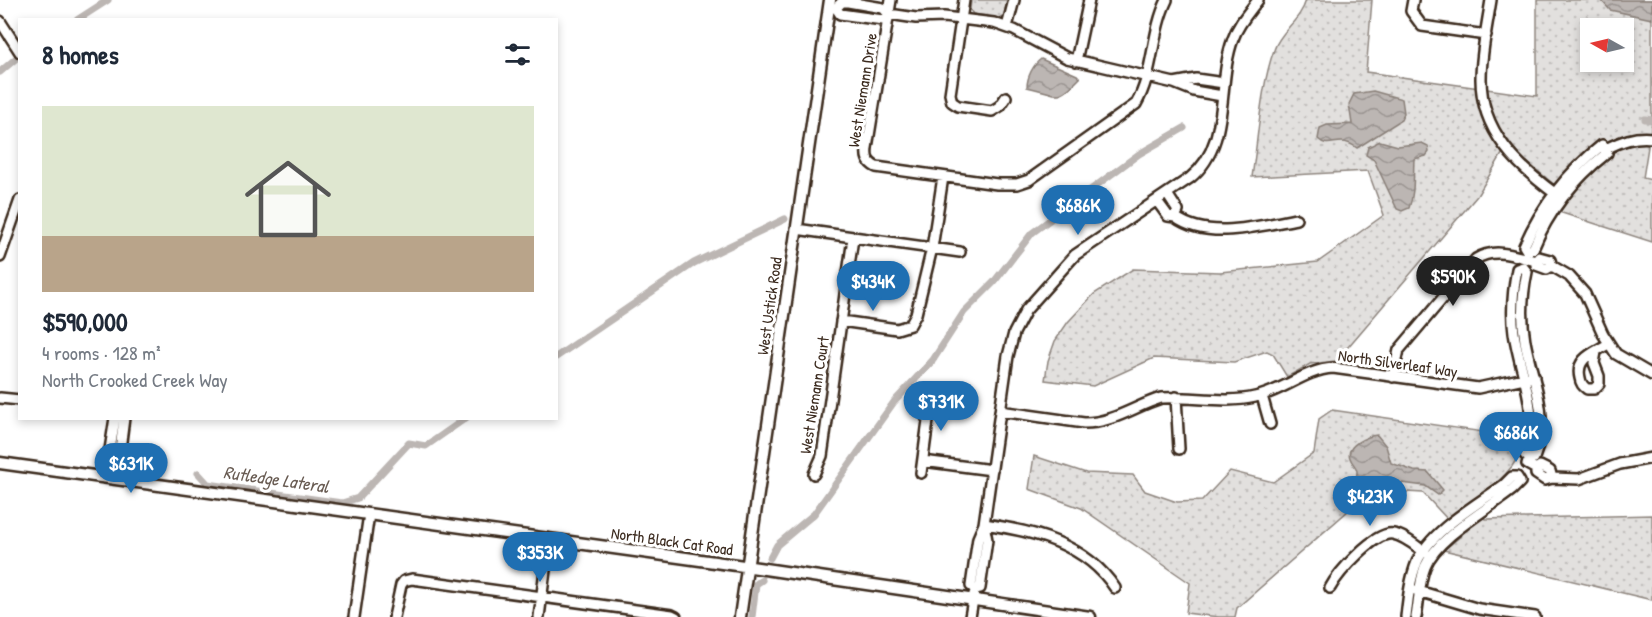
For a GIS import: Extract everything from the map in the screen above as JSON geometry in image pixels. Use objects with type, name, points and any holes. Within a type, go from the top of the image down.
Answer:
[{"type":"main road","name":"West Ustick Road","points":[[740,617],[796,229],[832,5]]},
{"type":"main road","name":"North Black Cat Road","points":[[0,463],[110,476],[748,567],[974,594],[1090,617]]},
{"type":"street","points":[[891,0],[889,14],[883,20],[840,14],[832,5],[848,2],[883,8],[889,14],[916,18],[944,17],[1007,27],[1059,55],[1076,61],[1222,96]]},
{"type":"street","points":[[964,0],[950,94],[952,102],[958,106],[992,111],[1000,106],[1006,97]]},
{"type":"street","points":[[1007,27],[1014,0]]},
{"type":"street","points":[[1076,61],[1089,0]]},
{"type":"street","points":[[841,321],[897,329],[910,325],[916,314],[932,248],[943,177],[1004,185],[1029,180],[1136,104],[1142,93],[1158,23],[1167,0]]},
{"type":"street","points":[[970,617],[974,594],[971,586],[978,538],[984,524],[1010,346],[1020,321],[1030,306],[1075,255],[1197,173],[1212,152],[1217,136],[1232,40],[1242,21],[1258,0]]},
{"type":"street","points":[[1413,0],[1411,11],[1422,26],[1486,35]]},
{"type":"street","points":[[1491,0],[1482,87],[1490,123],[1508,153],[1558,195]]},
{"type":"street","name":"West Niemann Drive","points":[[889,14],[866,156],[869,163],[876,167],[943,177]]},
{"type":"street","points":[[0,21],[18,49]]},
{"type":"street","points":[[1174,83],[1196,80],[1224,83]]},
{"type":"street","points":[[1649,137],[1620,141],[1606,149],[1602,146],[1568,175],[1558,195],[1533,226],[1524,246],[1525,259],[1517,269],[1512,306],[1514,331],[1529,377],[1532,418],[1525,455],[1536,469],[1536,474],[1545,480],[1579,479],[1620,464],[1652,458]]},
{"type":"street","points":[[1167,194],[1178,211],[1175,217]]},
{"type":"street","points":[[1157,201],[1168,216],[1175,217],[1183,223],[1214,229],[1234,229],[1296,219]]},
{"type":"street","points":[[0,258],[18,206]]},
{"type":"street","points":[[796,229],[960,252]]},
{"type":"street","name":"West Niemann Court","points":[[814,474],[822,456],[853,238]]},
{"type":"street","points":[[1393,377],[1399,350],[1476,259],[1486,253],[1495,252],[1536,261],[1536,265],[1547,269],[1552,266],[1569,276],[1585,294],[1608,344],[1616,354],[1652,375]]},
{"type":"street","points":[[1596,352],[1608,344]]},
{"type":"street","name":"North Silverleaf Way","points":[[1000,411],[1095,423],[1110,420],[1150,402],[1176,397],[1234,400],[1262,396],[1312,371],[1323,368],[1478,388],[1529,377]]},
{"type":"street","points":[[1262,396],[1270,424]]},
{"type":"street","points":[[1176,397],[1179,449]]},
{"type":"street","points":[[0,398],[18,400]]},
{"type":"street","points":[[921,473],[928,421],[922,408]]},
{"type":"street","points":[[114,458],[109,456],[115,420]]},
{"type":"street","points":[[110,476],[114,458],[118,457],[124,420]]},
{"type":"street","points":[[923,460],[992,470]]},
{"type":"street","points":[[1406,617],[1416,564],[1512,490],[1520,482],[1517,477],[1528,461]]},
{"type":"street","points":[[354,617],[369,514]]},
{"type":"street","points":[[984,524],[1020,529],[1065,545],[1105,572],[1116,588]]},
{"type":"street","points":[[1330,588],[1338,574],[1382,535],[1397,535],[1427,554]]},
{"type":"street","points":[[538,617],[549,539]]},
{"type":"street","points":[[1416,617],[1427,554]]},
{"type":"street","points":[[394,617],[399,591],[404,581],[412,579],[676,617]]},
{"type":"street","points":[[1410,588],[1479,609],[1536,617]]},
{"type":"shaded area","points":[[971,0],[1007,0],[1004,15],[999,18],[973,14],[970,10]]},
{"type":"shaded area","points":[[1306,0],[1372,0],[1366,72],[1537,96],[1537,0],[1652,0],[1652,122],[1643,178],[1652,180],[1652,242],[1559,212],[1569,197],[1508,144],[1477,196],[1336,361],[1310,364],[1287,377],[1273,354],[1267,351],[1234,362],[1154,358],[1093,386],[1045,380],[1048,361],[1055,341],[1068,322],[1094,294],[1133,269],[1220,272],[1318,262],[1384,215],[1368,171],[1252,177],[1263,96],[1274,50],[1281,37],[1300,14]]},
{"type":"shaded area","points":[[1332,410],[1525,438],[1512,467],[1472,501],[1485,519],[1652,515],[1652,600],[1444,550],[1462,535],[1423,493],[1372,490],[1237,608],[1235,617],[1186,613],[1190,583],[1081,508],[1029,489],[1034,456],[1086,473],[1133,475],[1145,491],[1177,502],[1202,501],[1230,471],[1273,482],[1314,453],[1319,419]]},
{"type":"water","points":[[1601,0],[1652,0],[1652,19],[1610,10]]},
{"type":"water","points":[[1041,59],[1080,78],[1066,91],[1056,94],[1027,87],[1035,64]]},
{"type":"water","points":[[1373,91],[1402,99],[1404,113],[1401,120],[1357,148],[1342,142],[1326,143],[1318,139],[1320,128],[1327,125],[1352,124],[1349,104],[1354,94]]},
{"type":"water","points":[[1380,141],[1398,146],[1422,143],[1428,146],[1429,152],[1426,156],[1414,159],[1411,202],[1409,208],[1402,211],[1397,209],[1374,160],[1366,155],[1368,147]]},
{"type":"water","points":[[1377,435],[1386,446],[1391,463],[1414,471],[1428,472],[1443,490],[1438,495],[1425,486],[1378,480],[1372,481],[1363,490],[1357,490],[1357,471],[1349,453],[1354,445],[1363,439]]},
{"type":"waterway","points":[[80,18],[108,0]]},
{"type":"waterway","points":[[0,72],[18,57]]},
{"type":"waterway","points":[[1645,119],[1652,120]]},
{"type":"waterway","points":[[770,558],[777,545],[814,514],[894,402],[933,360],[964,312],[994,282],[1032,233],[1139,154],[1184,128]]},
{"type":"waterway","name":"Rutledge Lateral","points":[[558,356],[694,263],[785,219]]},
{"type":"waterway","name":"Rutledge Lateral","points":[[198,473],[208,484],[342,503],[358,498],[409,443],[426,446],[463,420]]},
{"type":"waterway","points":[[752,617],[756,584],[762,580]]}]
